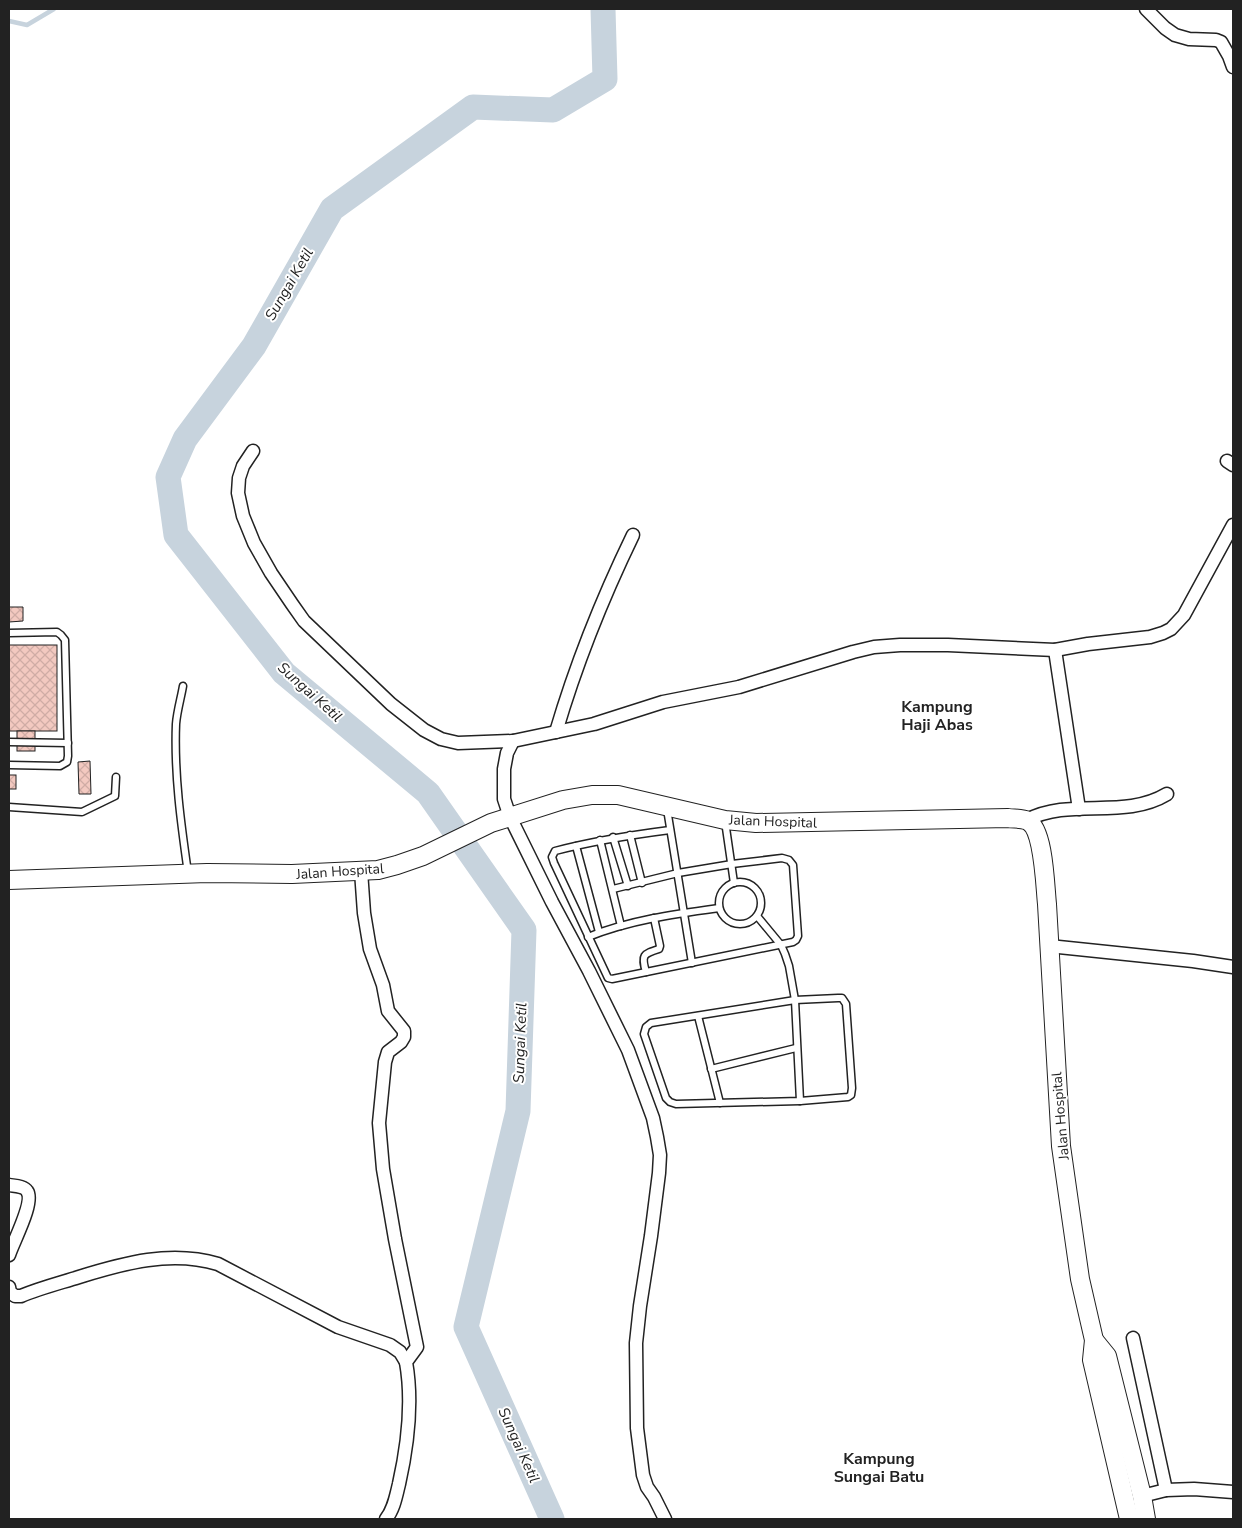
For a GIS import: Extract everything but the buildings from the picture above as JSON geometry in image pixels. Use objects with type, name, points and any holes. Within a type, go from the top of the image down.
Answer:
[{"type":"main road","name":"Jalan Hospital","points":[[9,880],[188,874],[292,874],[384,869],[423,856],[510,817],[563,800],[592,795],[618,795],[725,820],[756,823],[1008,818],[1027,820],[1034,826],[1040,843],[1047,904],[1061,1146],[1080,1279],[1094,1340],[1092,1360],[1131,1519]]},
{"type":"main road","name":"Jalan Hospital","points":[[1094,1340],[1107,1356],[1146,1519]]},
{"type":"main road","points":[[1120,1473],[1127,1484],[1142,1496],[1131,1519]]},
{"type":"street","points":[[1146,9],[1165,28],[1175,34],[1189,39],[1222,42],[1230,56],[1233,67]]},
{"type":"street","points":[[253,451],[243,466],[239,478],[238,493],[243,516],[270,573],[304,621],[391,704],[424,730],[458,743],[513,741],[594,724],[663,702],[739,687],[845,654],[874,647],[948,645],[1055,650],[1150,637],[1171,629],[1184,615],[1233,526]]},
{"type":"street","points":[[556,732],[570,684],[593,624],[633,535]]},
{"type":"street","points":[[1055,650],[1079,809]]},
{"type":"street","points":[[513,741],[507,753],[504,769],[504,793],[510,817],[628,1050],[653,1118],[660,1164],[636,1342],[637,1428],[643,1475],[647,1487],[665,1519]]},
{"type":"street","points":[[1027,820],[1046,812],[1133,807],[1157,800],[1167,794]]},
{"type":"street","points":[[361,871],[364,913],[370,949],[383,985],[388,1011],[404,1031],[404,1037],[401,1042],[388,1052],[385,1062],[379,1123],[383,1169],[416,1346],[406,1362]]},
{"type":"street","points":[[1049,946],[1233,967]]},
{"type":"street","points":[[9,1184],[26,1189],[29,1194],[28,1205],[9,1255]]},
{"type":"street","points":[[9,1287],[10,1292],[15,1296],[21,1296],[116,1265],[145,1260],[200,1258],[218,1264],[338,1327],[390,1345],[400,1352],[406,1362],[409,1390],[404,1458],[394,1503],[386,1519]]},
{"type":"street","points":[[1133,1338],[1166,1490]]},
{"type":"street","points":[[1142,1496],[1166,1490],[1194,1489],[1233,1492]]},
{"type":"lane","points":[[9,633],[56,632],[62,635],[65,640],[68,742],[67,762],[60,766],[9,764]]},
{"type":"lane","points":[[183,686],[176,722],[177,765],[188,874]]},
{"type":"lane","points":[[9,742],[68,742]]},
{"type":"lane","points":[[9,807],[82,812],[115,796],[116,777]]},
{"type":"lane","points":[[666,806],[692,963]]},
{"type":"lane","points":[[725,820],[734,883]]},
{"type":"lane","points":[[613,890],[678,873],[782,858],[789,860],[794,865],[798,936],[796,940],[781,945],[692,963],[612,979],[608,978],[552,857],[555,851],[613,837],[670,830]]},
{"type":"lane","points":[[630,835],[642,883]]},
{"type":"lane","points":[[613,837],[628,886]]},
{"type":"lane","points":[[600,840],[621,926]]},
{"type":"lane","points":[[576,846],[600,932]]},
{"type":"lane","points":[[743,882],[751,885],[758,891],[761,900],[761,908],[757,916],[750,922],[740,925],[723,917],[719,908],[719,900],[722,893],[734,883],[743,882]]},
{"type":"lane","points":[[588,937],[654,918],[719,908]]},
{"type":"lane","points":[[757,916],[781,945],[789,966],[795,1000],[800,1101]]},
{"type":"lane","points":[[646,972],[643,960],[646,953],[659,949],[660,946],[654,918]]},
{"type":"lane","points":[[838,998],[844,1000],[846,1004],[852,1088],[851,1095],[848,1098],[676,1104],[666,1098],[644,1034],[646,1027],[651,1023],[795,1000],[838,998]]},
{"type":"lane","points":[[698,1016],[720,1103]]},
{"type":"lane","points":[[711,1069],[796,1048]]},
{"type":"waterway","points":[[9,21],[27,25],[54,9]]},
{"type":"waterway","name":"Sungai Ketil","points":[[552,1519],[466,1327],[518,1111],[524,930],[428,793],[284,673],[176,535],[168,477],[185,439],[254,346],[332,209],[473,107],[553,110],[605,79],[603,9]]},
{"type":"district","name":"Kampung Haji Abas","points":[[937,715]]},
{"type":"district","name":"Kampung Sungai Batu","points":[[879,1467]]}]
